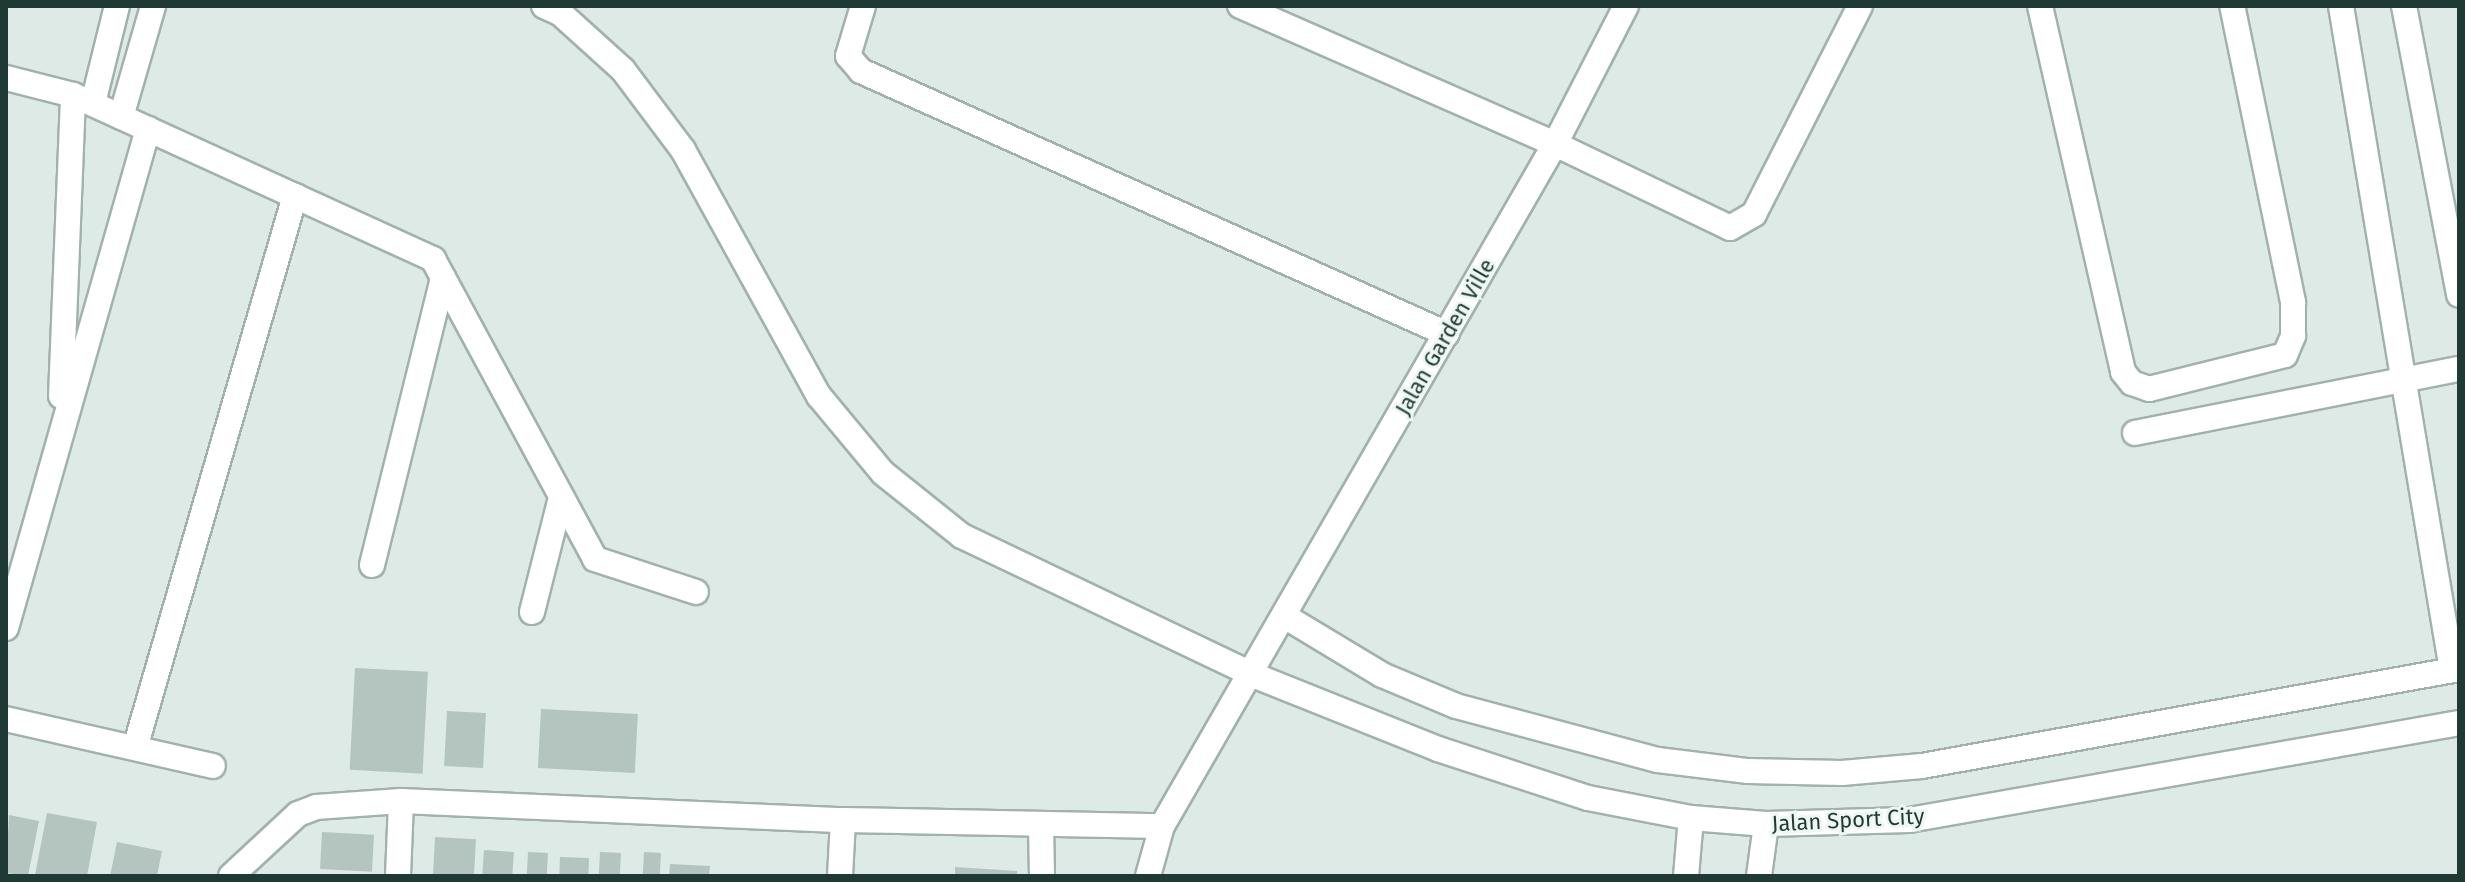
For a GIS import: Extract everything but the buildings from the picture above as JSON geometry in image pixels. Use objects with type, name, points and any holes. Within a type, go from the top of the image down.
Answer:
[{"type":"street","points":[[60,437],[83,99],[117,6]]},
{"type":"street","points":[[121,117],[153,6]]},
{"type":"street","name":"Jalan Sport City","points":[[544,6],[560,13],[623,70],[683,150],[819,396],[883,473],[962,536],[1253,675],[1503,773],[1588,798],[1691,818],[1766,824],[1909,820],[2459,723]]},
{"type":"street","points":[[863,6],[848,56],[861,71],[1447,334]]},
{"type":"street","points":[[1240,6],[1555,144],[1716,225],[1730,228],[1744,223],[1754,214],[1860,6]]},
{"type":"street","name":"Jalan Garden Ville","points":[[1148,876],[1162,826],[1253,675],[1555,144],[1626,6]]},
{"type":"street","points":[[2040,6],[2123,372],[2132,383],[2149,389],[2285,355],[2293,336],[2293,302],[2232,6]]},
{"type":"street","points":[[1286,617],[1382,675],[1456,706],[1658,760],[1748,771],[1842,773],[1922,766],[2456,669],[2341,6]]},
{"type":"street","points":[[2404,6],[2459,295]]},
{"type":"street","points":[[6,78],[83,99],[433,259],[595,559],[696,592]]},
{"type":"street","points":[[6,628],[148,129]]},
{"type":"street","points":[[135,748],[295,196]]},
{"type":"street","points":[[372,565],[443,278]]},
{"type":"street","points":[[2135,433],[2459,369]]},
{"type":"street","points":[[532,612],[561,497]]},
{"type":"street","points":[[6,719],[213,766]]},
{"type":"street","points":[[231,876],[298,814],[316,807],[401,801],[843,820],[1162,826]]},
{"type":"street","points":[[398,876],[401,801]]},
{"type":"street","points":[[1686,876],[1691,818]]},
{"type":"street","points":[[840,876],[843,820]]},
{"type":"street","points":[[1041,824],[1042,876]]},
{"type":"street","points":[[1759,876],[1766,824]]}]
